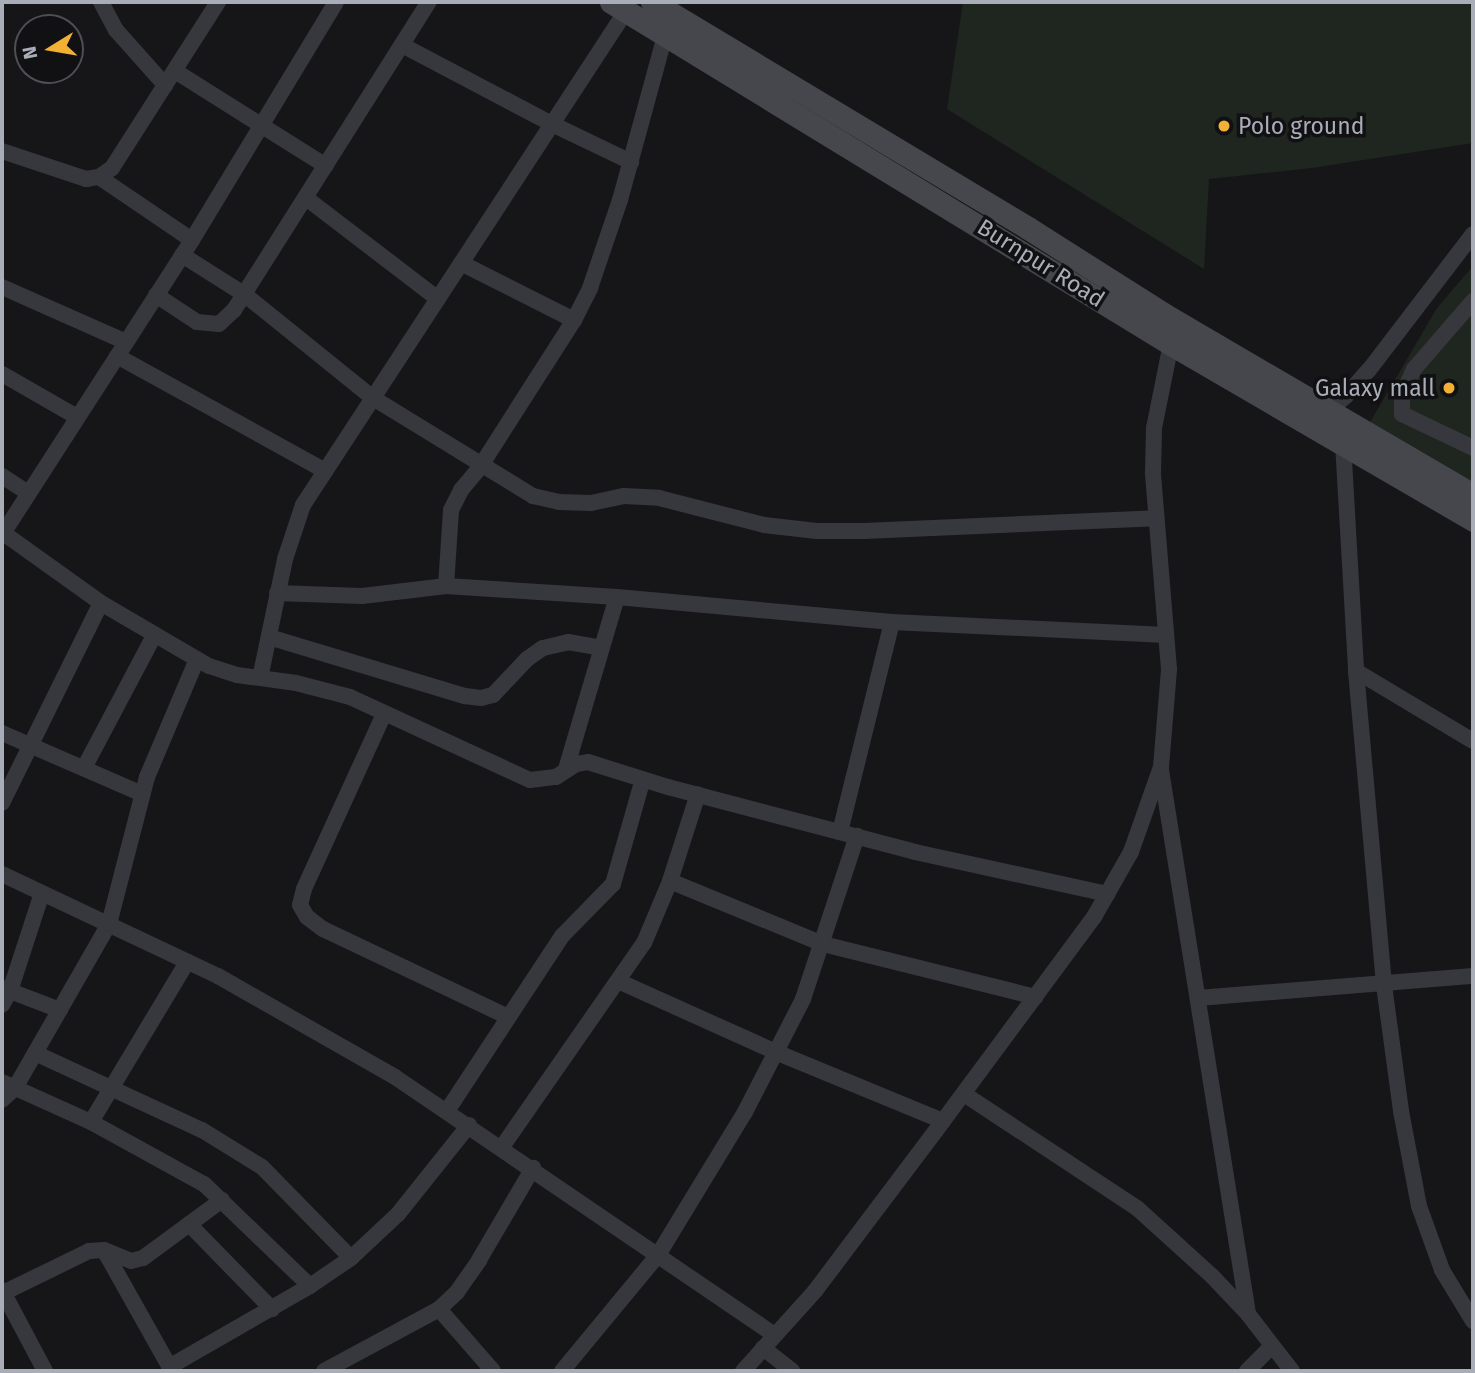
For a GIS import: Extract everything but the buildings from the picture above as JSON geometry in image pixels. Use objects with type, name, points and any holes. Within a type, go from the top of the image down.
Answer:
[{"type":"street","points":[[101,2],[116,30],[165,85]]},
{"type":"street","points":[[3,155],[86,178],[99,177],[112,167],[218,2]]},
{"type":"street","points":[[336,2],[192,240],[2,533],[101,603],[197,659],[237,675],[327,690],[530,780],[556,777],[566,769],[588,762],[840,832],[1107,894]]},
{"type":"street","points":[[156,295],[197,322],[219,324],[234,310],[429,2]]},
{"type":"street","points":[[652,2],[669,25]]},
{"type":"street","points":[[260,678],[292,530],[303,505],[552,124],[618,6],[669,25],[1320,418],[1473,495]]},
{"type":"street","points":[[446,586],[451,510],[460,490],[480,467],[574,320],[603,254],[669,25]]},
{"type":"street","points":[[402,45],[552,124],[631,162]]},
{"type":"street","points":[[175,71],[326,166]]},
{"type":"street","name":"Burnpur Road","points":[[861,140],[1171,344],[1320,418],[1343,443],[1473,520]]},
{"type":"street","points":[[99,177],[192,240]]},
{"type":"street","points":[[306,198],[438,299]]},
{"type":"street","points":[[1320,418],[1369,370],[1473,234]]},
{"type":"street","points":[[182,255],[244,294],[373,398],[480,467],[533,496],[559,502],[591,503],[624,496],[659,498],[764,526],[817,531],[878,531],[1156,518]]},
{"type":"street","points":[[461,263],[574,320]]},
{"type":"street","points":[[2,289],[122,349],[325,471]]},
{"type":"street","points":[[1473,301],[1414,369],[1402,396],[1402,414],[1473,447]]},
{"type":"street","points":[[1171,344],[1153,428],[1156,518],[1169,669],[1161,767],[1248,1314]]},
{"type":"street","points":[[2,374],[78,417]]},
{"type":"street","points":[[1343,443],[1356,671],[1384,985],[1401,1111],[1419,1206],[1441,1270],[1473,1321]]},
{"type":"street","points":[[2,477],[28,493]]},
{"type":"street","points":[[277,593],[362,596],[446,586],[617,597],[892,622],[1166,635]]},
{"type":"street","points":[[566,769],[617,597]]},
{"type":"street","points":[[2,803],[101,603]]},
{"type":"street","points":[[840,832],[892,622]]},
{"type":"street","points":[[83,768],[154,636]]},
{"type":"street","points":[[269,637],[465,696],[481,698],[493,695],[527,659],[543,648],[568,642],[601,649]]},
{"type":"street","points":[[2,1100],[8,1085],[35,1053],[109,924],[142,794],[162,737],[197,659]]},
{"type":"street","points":[[1356,671],[1473,741]]},
{"type":"street","points":[[384,714],[300,905],[307,917],[323,929],[508,1017]]},
{"type":"street","points":[[2,733],[142,794]]},
{"type":"street","points":[[743,1371],[815,1291],[1035,998],[1107,894],[1131,852],[1161,767]]},
{"type":"street","points":[[447,1111],[562,936],[613,884],[622,863],[643,779]]},
{"type":"street","points":[[502,1147],[644,943],[670,881],[698,794]]},
{"type":"street","points":[[562,1371],[658,1255],[778,1053],[803,999],[857,836]]},
{"type":"street","points":[[2,874],[187,962],[298,1019],[469,1125],[775,1335]]},
{"type":"street","points":[[670,881],[823,944],[1035,998]]},
{"type":"street","points":[[42,893],[4,994],[60,1010]]},
{"type":"street","points":[[91,1122],[187,962]]},
{"type":"street","points":[[1198,998],[1473,976]]},
{"type":"street","points":[[618,981],[778,1053],[943,1121]]},
{"type":"street","points":[[35,1053],[110,1090],[202,1130],[262,1167],[351,1258]]},
{"type":"street","points":[[8,1085],[91,1122],[174,1166],[222,1200],[310,1286]]},
{"type":"street","points":[[964,1094],[1137,1208],[1212,1276],[1248,1314],[1292,1371]]},
{"type":"street","points":[[104,1250],[171,1369],[310,1286],[351,1258],[398,1214],[469,1125]]},
{"type":"street","points":[[324,1371],[439,1309],[457,1292],[479,1261],[533,1168]]},
{"type":"street","points":[[45,1371],[3,1292],[74,1257],[104,1250],[131,1261],[143,1258],[222,1200]]},
{"type":"street","points":[[189,1224],[272,1309]]},
{"type":"street","points":[[439,1309],[494,1371]]},
{"type":"street","points":[[1247,1371],[1272,1346]]},
{"type":"street","points":[[763,1348],[792,1371]]},
{"type":"shaded area","name":"Polo ground","points":[[963,2],[1470,2],[1473,29],[1473,143],[1312,168],[1209,179],[1204,269],[947,109]]},
{"type":"shaded area","points":[[1473,266],[1473,502],[1362,436],[1437,308]]},
{"type":"place","name":"Polo ground","points":[[1224,126]]},
{"type":"place","name":"Galaxy mall","points":[[1449,388]]}]
